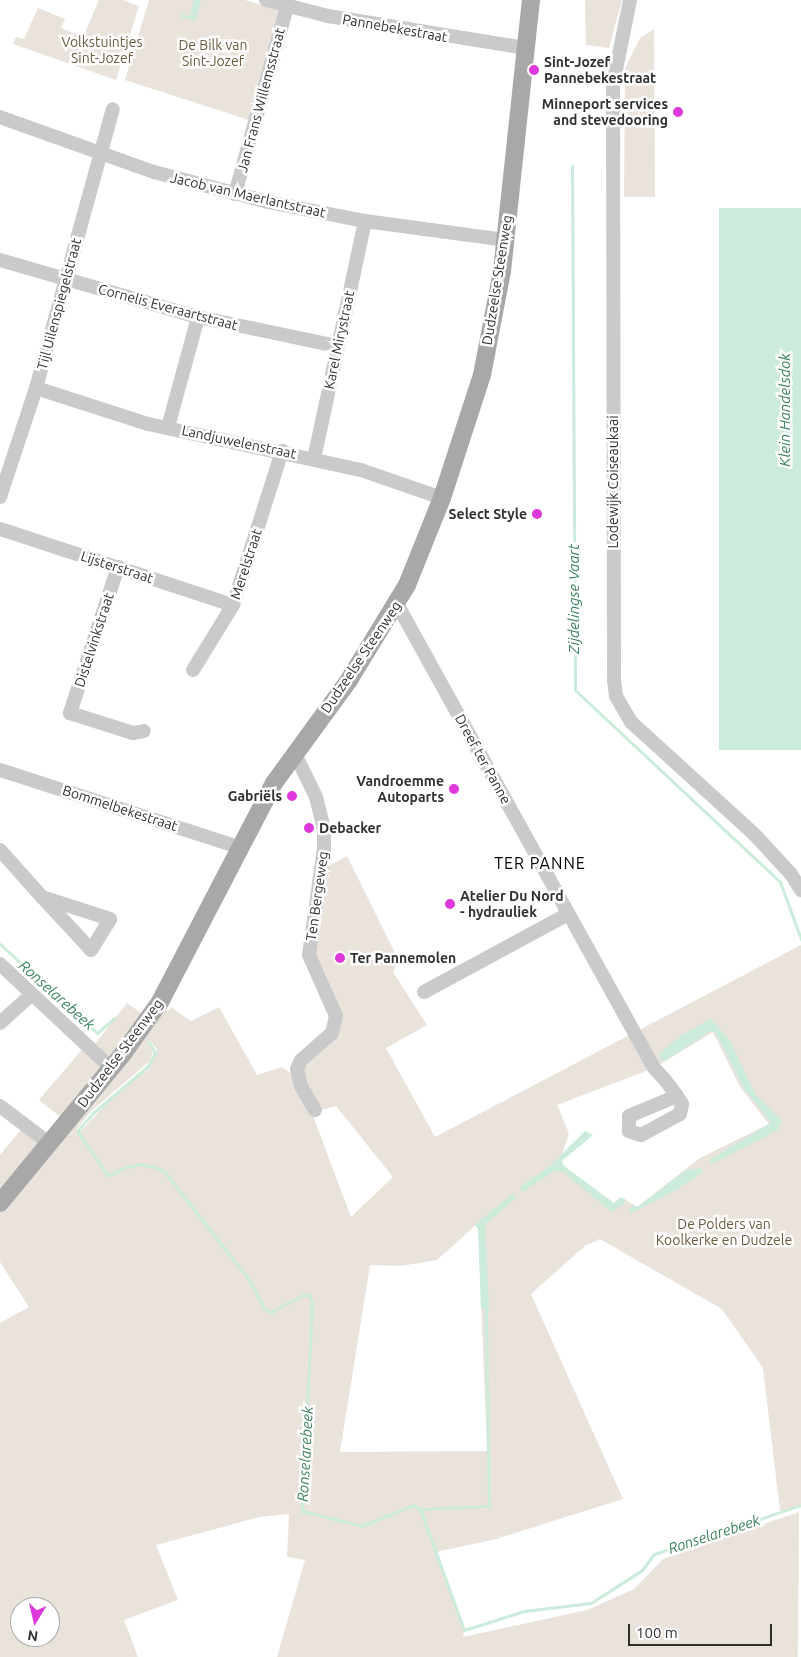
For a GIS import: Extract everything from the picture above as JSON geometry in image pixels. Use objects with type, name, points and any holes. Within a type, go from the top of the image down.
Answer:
[{"type":"main road","name":"Dudzeelse Steenweg","points":[[0,1203],[111,1068],[173,981],[239,847],[274,782],[294,752],[349,680],[397,604],[442,498],[482,375],[505,240],[525,48],[532,0]]},
{"type":"street","name":"Pannebekestraat","points":[[266,0],[287,6],[446,37],[525,48]]},
{"type":"street","name":"Lodewijk Coiseaukaai","points":[[630,0],[613,84],[614,680],[616,696],[631,722],[754,834],[791,874],[801,890]]},
{"type":"street","name":"Jan Frans Willemsstraat","points":[[235,194],[287,6]]},
{"type":"street","name":"Tijl Uilenspiegelstraat","points":[[0,497],[36,388],[113,109]]},
{"type":"street","name":"Jacob van Maerlantstraat","points":[[0,117],[101,154],[235,194],[365,221],[505,240]]},
{"type":"street","name":"Karel Mirystraat","points":[[314,459],[365,221]]},
{"type":"street","name":"Cornelis Everaartstraat","points":[[0,260],[198,317],[337,346]]},
{"type":"street","points":[[168,427],[198,317]]},
{"type":"street","name":"Landjuwelenstraat","points":[[36,388],[148,424],[282,451],[361,470],[442,498]]},
{"type":"street","name":"Merelstraat","points":[[193,670],[233,605],[282,451]]},
{"type":"street","name":"Lijsterstraat","points":[[0,529],[233,605]]},
{"type":"street","name":"Distelvinkstraat","points":[[118,567],[70,713],[133,733],[144,731]]},
{"type":"street","name":"Dreef ter Panne","points":[[397,604],[644,1051],[677,1096]]},
{"type":"street","name":"Ten Bergeweg","points":[[294,752],[316,796],[324,829],[324,848],[309,954],[336,1016],[332,1034],[302,1060],[296,1069],[301,1086],[315,1110]]},
{"type":"street","name":"Bommelbekestraat","points":[[0,770],[239,847]]},
{"type":"street","points":[[0,850],[48,904],[91,950],[110,919],[42,897]]},
{"type":"street","points":[[424,992],[568,914]]},
{"type":"street","points":[[0,964],[111,1068]]},
{"type":"street","points":[[0,1023],[32,994]]},
{"type":"street","points":[[0,1106],[49,1143]]},
{"type":"green space","name":"Volkstuintjes Sint-Jozef","points":[[99,0],[123,0],[139,6],[116,80],[13,44],[16,37],[24,39],[38,8],[65,19],[61,28],[83,37]]},
{"type":"green space","name":"De Bilk van Sint-Jozef","points":[[149,0],[245,0],[281,11],[249,120],[125,80]]},
{"type":"green space","points":[[585,0],[622,0],[609,48],[586,45]]},
{"type":"green space","points":[[654,29],[655,197],[624,197],[625,68],[640,38]]},
{"type":"green space","name":"De Polders van Koolkerke en Dudzele","points":[[347,856],[399,961],[393,972],[427,1025],[386,1048],[435,1137],[801,945],[801,1505],[780,1511],[763,1368],[722,1309],[600,1239],[585,1246],[531,1294],[623,1499],[496,1539],[436,1552],[464,1630],[463,1637],[587,1610],[634,1589],[663,1559],[799,1512],[798,1657],[277,1657],[305,1560],[287,1557],[289,1514],[260,1517],[156,1545],[178,1600],[124,1620],[138,1657],[0,1657],[0,1323],[29,1307],[0,1262],[0,1155],[26,1124],[49,1142],[74,1126],[138,1048],[165,1009],[168,1011],[171,1007],[191,1021],[219,1007],[257,1075],[282,1067],[297,1078],[297,1069],[336,1023],[311,964],[321,870]],"holes":[[[713,1032],[740,1087],[769,1124],[700,1158],[637,1207],[621,1197],[614,1203],[559,1165],[569,1133],[557,1105],[654,1068]],[[150,1040],[157,1050],[150,1068],[116,1094],[79,1133],[77,1129],[90,1112],[150,1061],[153,1053],[148,1043]],[[336,1106],[393,1177],[351,1217],[312,1113]],[[478,1223],[487,1451],[340,1452],[370,1265],[400,1266],[437,1260]]]},
{"type":"green space","points":[[127,1003],[144,1015],[116,1054],[108,1056],[94,1045]]},
{"type":"green space","points":[[84,1047],[101,1064],[100,1073],[63,1119],[39,1100]]},
{"type":"water","points":[[194,0],[201,0],[196,21],[181,17],[182,14],[190,16]]},
{"type":"water","name":"Klein Handelsdok","points":[[719,208],[801,208],[801,750],[719,750]]},
{"type":"water","points":[[711,1019],[730,1041],[756,1095],[782,1121],[777,1130],[711,1164],[709,1160],[771,1123],[743,1087],[716,1033],[710,1031],[665,1061],[660,1059],[660,1053],[680,1036]]},
{"type":"water","points":[[585,1131],[593,1135],[562,1161],[564,1166],[614,1203],[621,1197],[626,1200],[622,1205],[612,1212],[563,1172],[554,1171],[523,1192],[519,1188],[551,1165]]},
{"type":"water","points":[[700,1168],[703,1172],[676,1190],[632,1213],[628,1211],[633,1205],[638,1207],[685,1171]]},
{"type":"water","points":[[513,1193],[516,1198],[485,1225],[489,1309],[481,1309],[478,1229],[475,1225]]},
{"type":"waterway","name":"Zijdelingse Vaart","points":[[572,166],[575,690],[780,882],[801,939]]},
{"type":"waterway","name":"Ronselarebeek","points":[[0,944],[97,1033],[114,1018]]},
{"type":"waterway","name":"Ronselarebeek","points":[[149,1042],[155,1053],[148,1066],[93,1113],[78,1130],[79,1134],[108,1176],[126,1167],[142,1164],[163,1170],[247,1277],[265,1309],[271,1312],[301,1296],[309,1295],[312,1303],[302,1511],[362,1526],[413,1505],[420,1509],[464,1630],[524,1611],[591,1603],[642,1570],[654,1554],[801,1505]]},
{"type":"waterway","points":[[420,1509],[489,1506],[486,1309]]},
{"type":"place","name":"Sint-Jozef Pannebekestraat","points":[[534,70]]},
{"type":"place","name":"Minneport services and stevedooring","points":[[678,112]]},
{"type":"place","name":"Select Style","points":[[537,514]]},
{"type":"place","name":"Vandroemme Autoparts","points":[[454,789]]},
{"type":"place","name":"Gabriëls","points":[[292,796]]},
{"type":"place","name":"Debacker","points":[[309,828]]},
{"type":"place","name":"Atelier Du Nord - hydrauliek","points":[[450,904]]},
{"type":"place","name":"Ter Pannemolen","points":[[340,958]]},
{"type":"district","name":"TER PANNE","points":[[540,863]]}]
